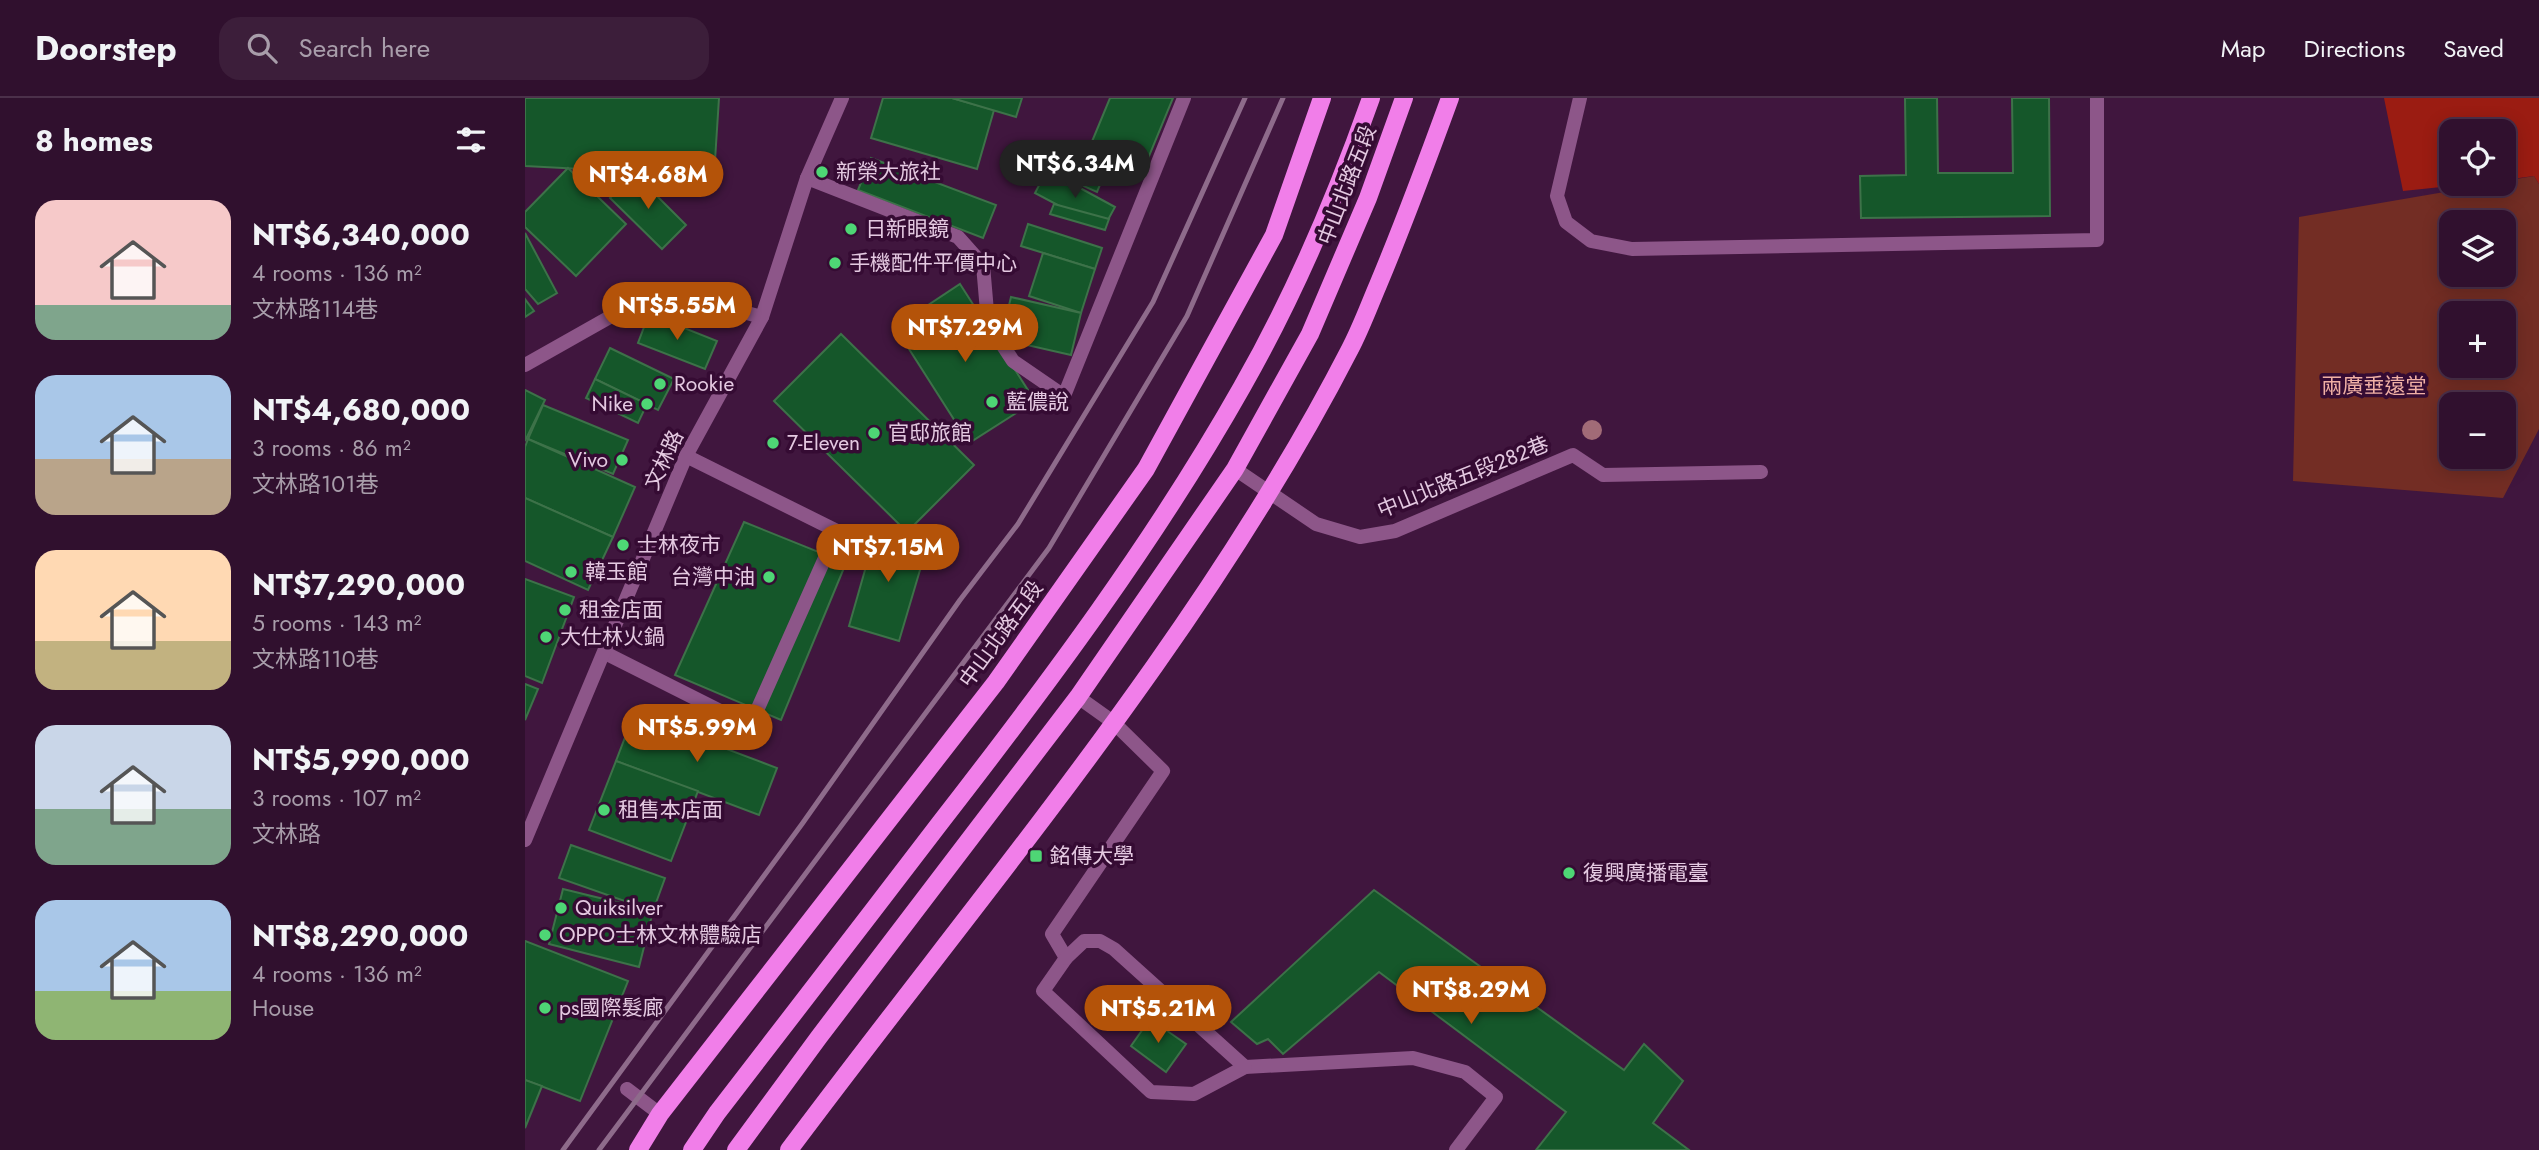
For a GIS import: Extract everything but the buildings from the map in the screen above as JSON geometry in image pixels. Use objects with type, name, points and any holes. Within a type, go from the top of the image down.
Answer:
[{"type":"main road","name":"中山北路五段","points":[[638,1150],[660,1114],[996,682],[1146,469],[1274,236],[1322,98]]},
{"type":"main road","name":"中山北路五段","points":[[692,1150],[717,1113],[1052,678],[1185,481],[1243,386],[1290,293],[1348,163],[1371,98]]},
{"type":"main road","name":"中山北路五段","points":[[736,1150],[1079,697],[1235,469],[1310,334],[1368,198],[1404,98]]},
{"type":"main road","points":[[789,1150],[1113,722],[1182,625],[1269,493],[1351,347],[1408,213],[1450,98]]},
{"type":"street","name":"文林路","points":[[525,841],[686,456],[762,317],[807,178],[842,98]]},
{"type":"street","points":[[807,178],[958,237],[983,265],[988,323],[1013,361],[1064,396],[1184,98]]},
{"type":"street","points":[[1580,98],[1557,196],[1566,222],[1591,242],[1632,249],[2097,240],[2097,98]]},
{"type":"street","points":[[525,365],[617,313],[678,295],[762,317]]},
{"type":"street","name":"中山北路五段282巷","points":[[1235,469],[1316,524],[1360,537],[1395,531],[1573,455],[1603,475],[1761,472]]},
{"type":"street","points":[[605,653],[750,726],[837,531],[686,456]]},
{"type":"street","points":[[1066,958],[1052,934],[1163,771],[1113,722],[1079,697]]},
{"type":"street","points":[[1245,1067],[1114,949],[1100,941],[1084,941],[1066,958],[1043,991],[1151,1091],[1194,1094],[1245,1067],[1413,1058],[1465,1072],[1496,1097],[1456,1150]]},
{"type":"street","points":[[627,1089],[660,1114]]},
{"type":"green space","name":"兩廣垂遠堂","points":[[2534,176],[2539,184],[2539,429],[2503,498],[2293,481],[2299,217],[2439,193],[2439,196],[2516,196],[2516,179]]},
{"type":"shaded area","points":[[2384,98],[2539,98],[2539,184],[2534,176],[2516,178],[2516,119],[2439,119],[2439,187],[2403,191]]},
{"type":"railway","points":[[563,1150],[802,824],[960,600],[1018,524],[1153,302],[1245,98]]},
{"type":"railway","points":[[599,1150],[1049,548],[1187,316],[1283,98]]},
{"type":"place","name":"新榮大旅社","points":[[822,172]]},
{"type":"place","name":"日新眼鏡","points":[[851,229]]},
{"type":"place","name":"手機配件平價中心","points":[[835,263]]},
{"type":"place","name":"Rookie","points":[[660,384]]},
{"type":"place","name":"藍儂說","points":[[992,402]]},
{"type":"place","name":"Nike","points":[[647,404]]},
{"type":"place","name":"官邸旅館","points":[[874,433]]},
{"type":"place","name":"7-Eleven","points":[[773,443]]},
{"type":"place","name":"Vivo","points":[[622,460]]},
{"type":"place","name":"士林夜市","points":[[623,545]]},
{"type":"place","name":"韓玉館","points":[[571,572]]},
{"type":"place","name":"台灣中油","points":[[769,577]]},
{"type":"place","name":"租金店面","points":[[565,610]]},
{"type":"place","name":"大仕林火鍋","points":[[546,637]]},
{"type":"place","name":"租售本店面","points":[[604,810]]},
{"type":"place","name":"銘傳大學","points":[[1036,856]]},
{"type":"place","name":"復興廣播電臺","points":[[1569,873]]},
{"type":"place","name":"Quiksilver","points":[[561,908]]},
{"type":"place","name":"OPPO士林文林體驗店","points":[[545,935]]},
{"type":"place","name":"ps國際髮廊","points":[[545,1008]]}]
